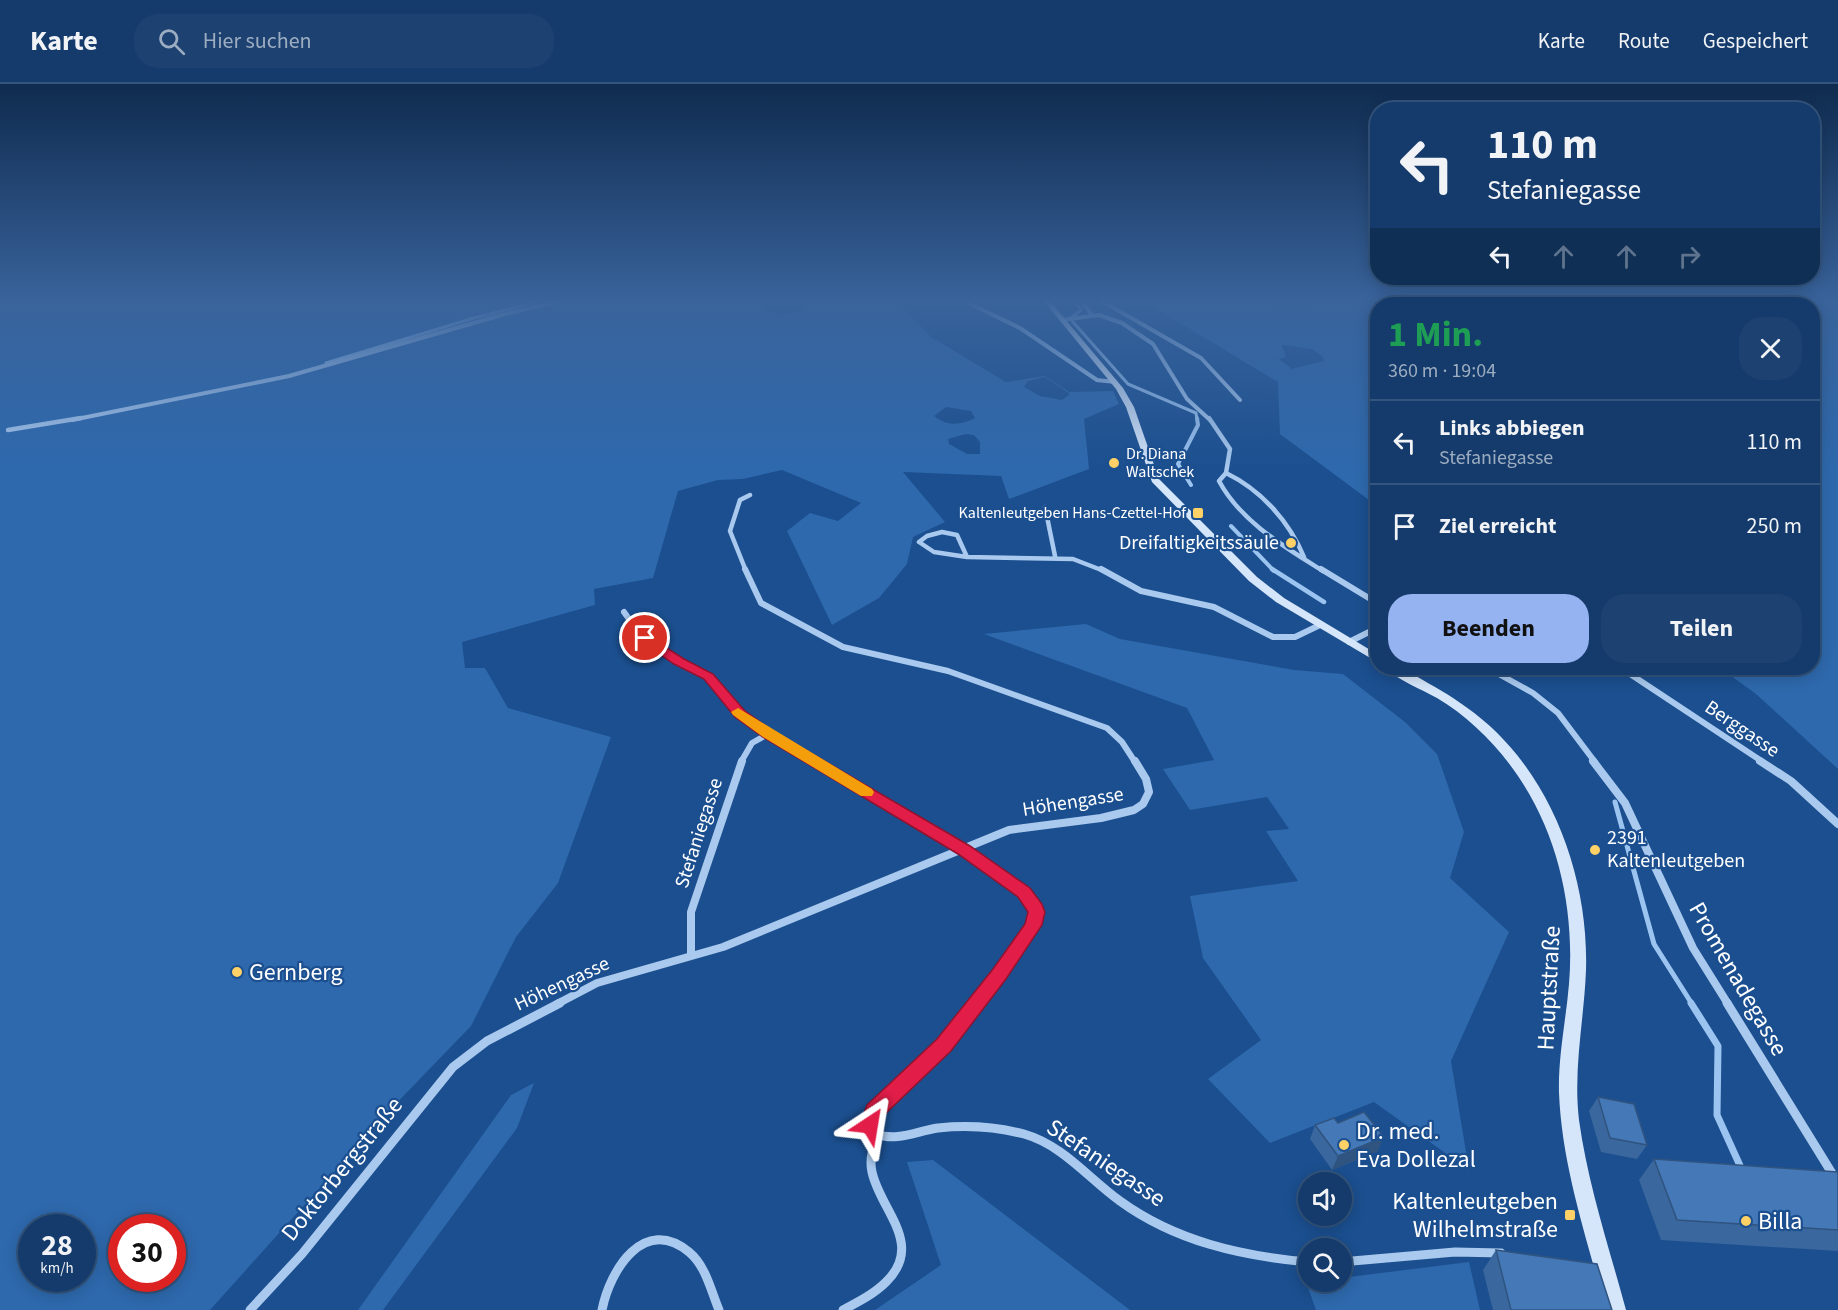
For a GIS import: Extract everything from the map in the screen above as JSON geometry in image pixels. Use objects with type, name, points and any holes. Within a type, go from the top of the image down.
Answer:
[{"type":"main road","points":[[1095,357],[1131,407],[1155,480],[1252,579],[1280,600],[1370,655]]},
{"type":"main road","name":"Hauptstraße","points":[[1404,675],[1454,704],[1483,727],[1531,782],[1543,802],[1561,845],[1575,905],[1578,945],[1568,1094],[1576,1150],[1600,1270],[1616,1310]]},
{"type":"street","points":[[8,430],[153,406],[281,378],[358,357]]},
{"type":"street","points":[[1063,357],[1097,380],[1115,382]]},
{"type":"street","points":[[1163,357],[1187,399],[1206,416],[1226,441],[1230,455],[1226,473],[1219,481],[1221,488],[1235,505],[1262,528],[1370,599]]},
{"type":"street","points":[[1200,357],[1240,400]]},
{"type":"street","points":[[1226,473],[1241,478],[1287,524],[1300,545],[1304,557]]},
{"type":"street","name":"Höhengasse","points":[[468,1055],[508,1028],[597,983],[723,947],[1023,825],[1132,811],[1146,802],[1149,793],[1148,783],[1117,736],[1101,725],[948,671],[843,647],[761,603],[756,597],[730,531],[740,500],[750,495]]},
{"type":"street","points":[[1046,507],[1055,556]]},
{"type":"street","points":[[967,557],[959,538],[952,533],[938,532],[919,542],[928,550],[967,557],[1055,556],[1097,567],[1141,591],[1214,607],[1273,637],[1295,637],[1320,625]]},
{"type":"street","points":[[624,612],[636,629],[655,646],[708,676],[740,714],[768,734],[964,850],[1028,896],[1036,908],[1035,921],[1000,974],[944,1045],[872,1114],[871,1128],[878,1136],[871,1148],[869,1170],[902,1235],[902,1252],[897,1268],[887,1282],[843,1310]]},
{"type":"street","points":[[1349,642],[1370,632]]},
{"type":"street","name":"Promenadegasse","points":[[1501,675],[1533,693],[1558,713],[1625,803],[1693,948],[1838,1183]]},
{"type":"street","name":"Berggasse","points":[[1632,675],[1791,781],[1838,824]]},
{"type":"street","name":"Stefaniegasse","points":[[691,956],[691,912],[743,756],[752,743],[768,734]]},
{"type":"street","name":"Doktorbergstraße","points":[[250,1310],[307,1248],[440,1082],[468,1055]]},
{"type":"street","name":"Stefaniegasse","points":[[878,1136],[890,1138],[943,1128],[1023,1134],[1048,1145],[1122,1202],[1170,1230],[1211,1246],[1298,1261]]},
{"type":"street","points":[[602,1310],[611,1276],[626,1254],[643,1245],[660,1242],[682,1248],[694,1258],[719,1310]]},
{"type":"street","points":[[1352,1261],[1455,1252],[1488,1251],[1511,1254]]},
{"type":"shaded area","points":[[0,357],[965,357],[1006,382],[1045,376],[1069,392],[1113,391],[1119,404],[1084,419],[1089,469],[1009,499],[1001,476],[903,472],[945,522],[913,537],[907,564],[879,598],[832,625],[787,531],[810,513],[838,521],[861,503],[782,470],[743,479],[718,480],[678,491],[653,578],[594,589],[595,605],[462,642],[465,668],[485,668],[508,708],[611,737],[558,883],[516,937],[471,1026],[388,1112],[210,1310],[0,1310]],"holes":[[[1045,377],[1070,394],[1062,400],[1040,396],[1024,387],[1028,381]],[[946,407],[971,411],[975,418],[954,424],[944,422],[934,416]],[[966,434],[974,435],[980,442],[980,454],[967,454],[949,444],[948,439]]]},
{"type":"shaded area","points":[[1237,357],[1285,357],[1279,359],[1292,369],[1324,361],[1323,357],[1370,357],[1370,501],[1280,434],[1278,382]]},
{"type":"shaded area","points":[[1820,357],[1838,357],[1838,769],[1756,694],[1730,675],[1820,675]]},
{"type":"shaded area","points":[[1086,624],[1120,639],[1294,670],[1343,674],[1405,722],[1437,754],[1464,832],[1450,878],[1509,932],[1451,1061],[1469,1170],[1374,1102],[1270,1143],[1208,1079],[1261,1040],[1203,958],[1190,896],[1298,881],[1266,831],[1289,829],[1267,797],[1190,810],[1163,769],[1214,760],[1187,708],[984,634]]},
{"type":"shaded area","points":[[534,1083],[517,1128],[383,1310],[358,1310],[511,1095]]},
{"type":"shaded area","points":[[933,1160],[1130,1310],[875,1310],[941,1265],[907,1162]]},
{"type":"shaded area","points":[[1469,1262],[1480,1310],[1316,1310],[1310,1292],[1352,1292],[1352,1277]]},
{"type":"building","points":[[1598,1097],[1634,1104],[1647,1145],[1610,1138]]},
{"type":"building","points":[[1364,1112],[1384,1137],[1338,1156],[1315,1125],[1334,1118],[1338,1123]]},
{"type":"building","points":[[1654,1159],[1838,1172],[1838,1230],[1677,1220]]},
{"type":"building","points":[[1496,1250],[1597,1264],[1612,1310],[1511,1310]]},
{"type":"waterway","points":[[326,363],[345,357]]},
{"type":"waterway","points":[[1104,357],[1128,384],[1196,413],[1197,420]]},
{"type":"waterway","points":[[1191,485],[1178,464],[1198,425],[1197,418]]},
{"type":"waterway","points":[[1231,526],[1272,569]]},
{"type":"waterway","points":[[1272,569],[1324,602]]},
{"type":"waterway","points":[[1615,802],[1654,944],[1692,1004]]},
{"type":"waterway","points":[[1691,1003],[1718,1046],[1717,1115],[1742,1170]]},
{"type":"slow traffic","points":[[738,712],[768,734],[866,792]]},
{"type":"place","name":"Dr. Diana Waltschek","points":[[1114,463]]},
{"type":"place","name":"Kaltenleutgeben Hans-Czettel-Hof","points":[[1198,513]]},
{"type":"place","name":"Dreifaltigkeitssäule","points":[[1291,543]]},
{"type":"place","name":"2391 Kaltenleutgeben","points":[[1595,850]]},
{"type":"place","name":"Gernberg","points":[[237,972]]},
{"type":"place","name":"Dr. med. Eva Dollezal","points":[[1344,1145]]},
{"type":"place","name":"Kaltenleutgeben Wilhelmstraße","points":[[1570,1215]]},
{"type":"place","name":"Billa","points":[[1746,1221]]},
{"type":"route","points":[[645,638],[679,662],[708,676],[740,714],[768,734],[964,850],[1028,896],[1034,904],[1036,917],[1033,925],[1000,974],[944,1045],[874,1112],[870,1125]]}]
